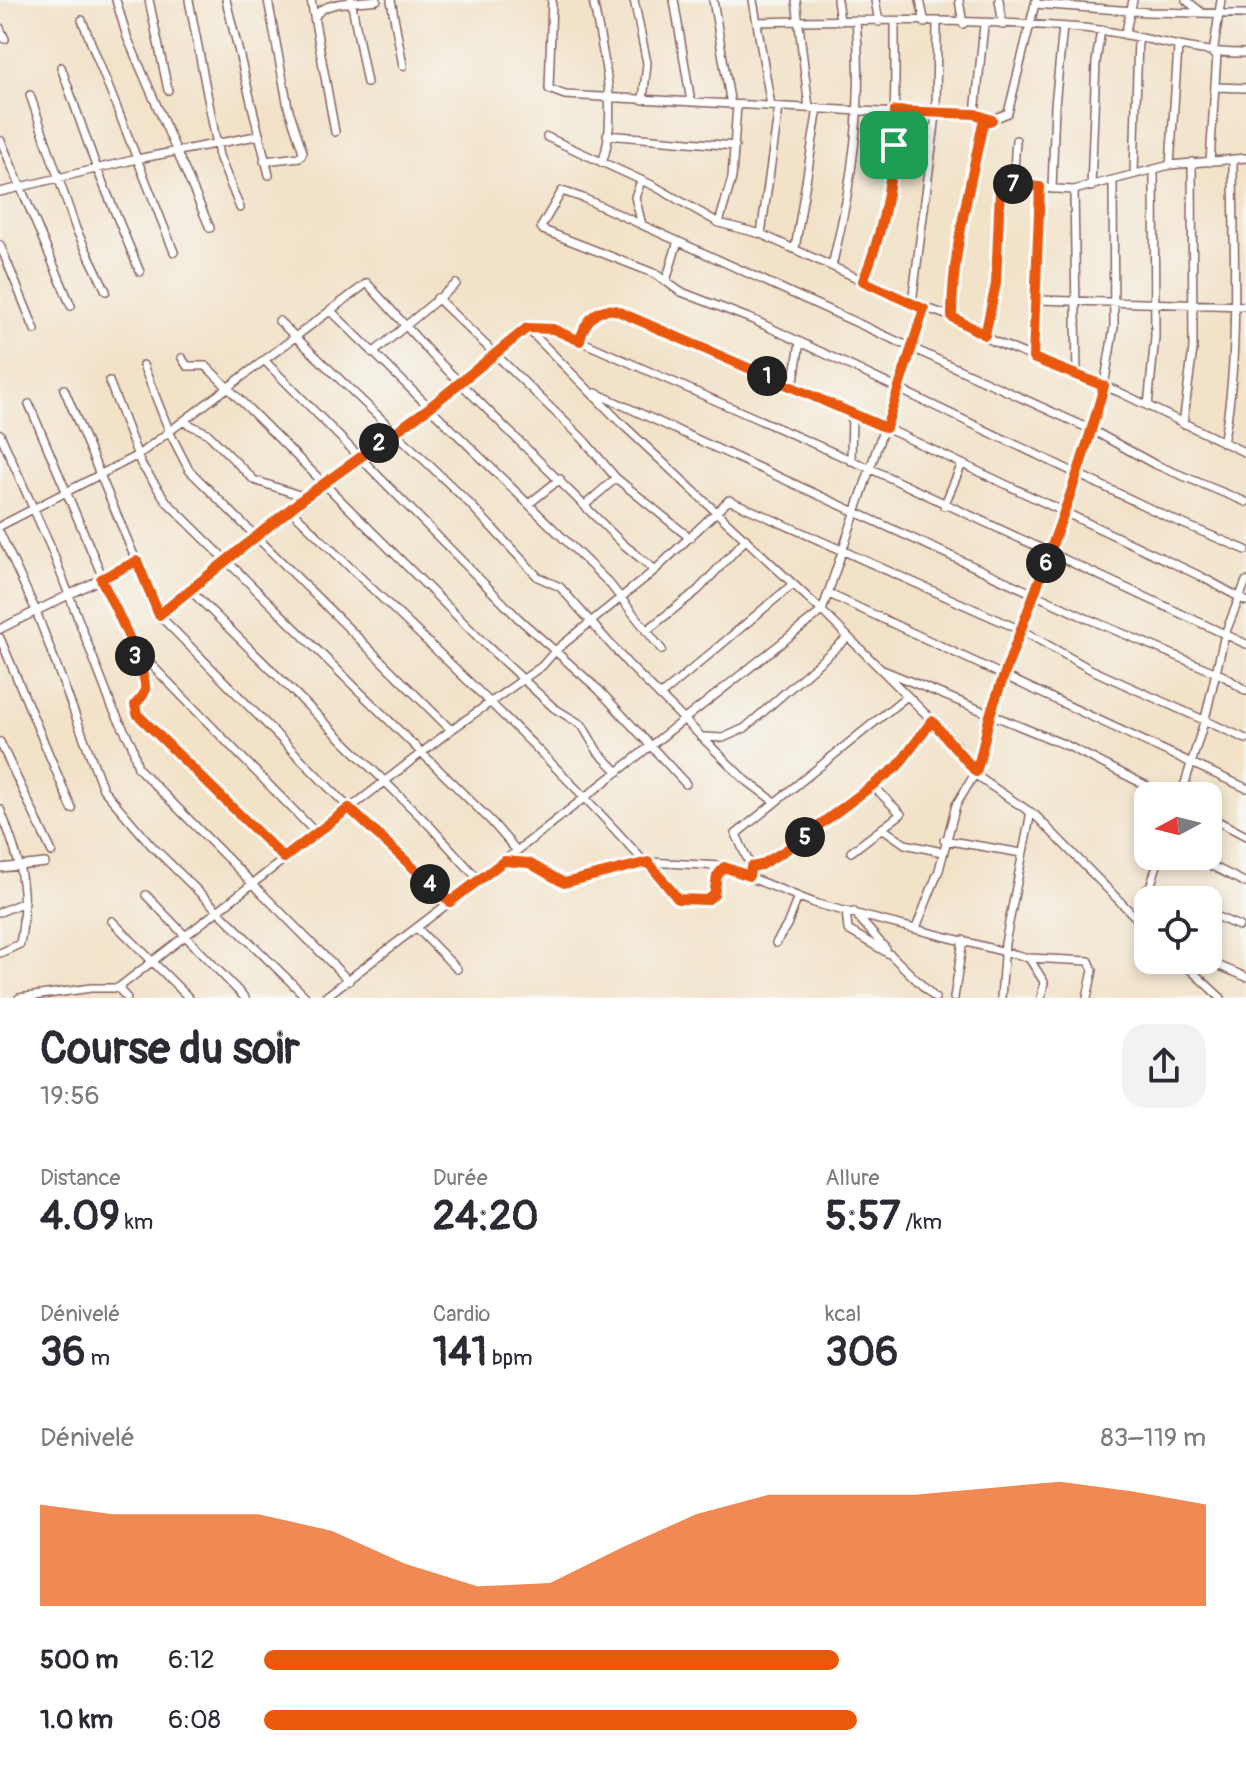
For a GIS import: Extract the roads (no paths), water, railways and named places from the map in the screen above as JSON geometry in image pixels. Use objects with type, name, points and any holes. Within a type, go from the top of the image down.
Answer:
[{"type":"street","points":[[116,0],[127,37],[210,228]]},
{"type":"street","points":[[149,0],[168,90]]},
{"type":"street","points":[[189,0],[219,156],[240,208]]},
{"type":"street","points":[[226,0],[256,136],[269,175]]},
{"type":"street","points":[[264,161],[300,157],[303,152],[288,107],[268,0]]},
{"type":"street","points":[[311,0],[335,132]]},
{"type":"street","points":[[314,17],[317,11],[330,3],[377,0]]},
{"type":"street","points":[[391,0],[403,66]]},
{"type":"street","points":[[552,0],[549,89],[576,97],[975,114],[992,120]]},
{"type":"street","points":[[593,0],[607,98],[607,135],[602,163]]},
{"type":"street","points":[[634,0],[647,63],[643,100]]},
{"type":"street","points":[[674,0],[691,102]]},
{"type":"street","points":[[713,0],[734,105],[732,178],[719,223]]},
{"type":"street","points":[[753,0],[775,106],[761,234]]},
{"type":"street","points":[[795,249],[814,108],[796,0]]},
{"type":"street","points":[[837,0],[840,20]]},
{"type":"street","points":[[875,0],[879,22]]},
{"type":"street","points":[[920,0],[925,23]]},
{"type":"street","points":[[959,0],[963,24]]},
{"type":"street","points":[[999,0],[1003,25]]},
{"type":"street","points":[[1125,35],[1128,11],[1133,0]]},
{"type":"street","points":[[1186,0],[1201,12]]},
{"type":"street","points":[[1210,162],[1217,13],[1221,0]]},
{"type":"street","points":[[351,2],[367,83]]},
{"type":"street","points":[[952,317],[952,280],[961,222],[983,123],[1008,113],[1036,2],[1128,11],[1246,14]]},
{"type":"street","points":[[82,20],[174,252]]},
{"type":"street","points":[[757,22],[856,20],[1063,27],[1101,30],[1215,54],[1246,53]]},
{"type":"street","points":[[832,266],[851,170],[858,109],[856,20]]},
{"type":"street","points":[[863,281],[884,225],[891,185],[895,22]]},
{"type":"street","points":[[912,303],[936,114],[937,23]]},
{"type":"street","points":[[975,114],[984,25]]},
{"type":"street","points":[[1052,189],[1055,105],[1063,27]]},
{"type":"street","points":[[0,28],[5,39]]},
{"type":"street","points":[[1091,187],[1096,62],[1101,30]]},
{"type":"street","points":[[1134,174],[1138,38]]},
{"type":"street","points":[[1170,165],[1178,48]]},
{"type":"street","points":[[61,67],[97,169],[140,272]]},
{"type":"street","points":[[1215,87],[1246,88]]},
{"type":"street","points":[[30,95],[76,229],[106,291]]},
{"type":"street","points":[[607,135],[735,146]]},
{"type":"street","points":[[0,192],[137,159],[256,136]]},
{"type":"street","points":[[547,137],[641,181],[719,223],[761,234],[924,309],[952,317],[1033,358],[1104,386],[1246,453]]},
{"type":"street","points":[[1013,184],[1016,140]]},
{"type":"street","points":[[1,141],[71,306]]},
{"type":"street","points":[[985,335],[996,284],[1001,186],[1013,184],[1074,190],[1170,165],[1246,158]]},
{"type":"street","points":[[1223,443],[1230,399],[1233,159]]},
{"type":"street","points":[[1183,424],[1192,373],[1192,162]]},
{"type":"street","points":[[1148,406],[1154,372],[1154,169]]},
{"type":"street","points":[[641,181],[635,197],[642,225]]},
{"type":"street","points":[[916,928],[939,870],[944,840],[956,805],[976,772],[1005,673],[1023,631],[1063,510],[1080,474],[1104,386],[1115,302],[1113,182]]},
{"type":"street","points":[[1033,358],[1038,300],[1040,187]]},
{"type":"street","points":[[1246,502],[1154,464],[1092,430],[564,190],[541,227],[899,387],[1246,550]]},
{"type":"street","points":[[1074,190],[1077,374]]},
{"type":"street","points":[[666,281],[678,241]]},
{"type":"street","points":[[0,245],[35,330]]},
{"type":"street","points":[[0,526],[138,455],[367,283],[460,381],[655,570]]},
{"type":"street","points":[[373,353],[456,284]]},
{"type":"street","points":[[437,298],[583,439],[616,478],[690,538]]},
{"type":"street","points":[[1038,300],[1246,306]]},
{"type":"street","points":[[580,341],[582,329],[593,316],[609,309],[615,310],[886,428],[961,466],[1063,510],[1243,599]]},
{"type":"street","points":[[324,998],[651,747],[822,611],[924,309]]},
{"type":"street","points":[[330,310],[609,583],[662,650]]},
{"type":"street","points":[[279,321],[392,433],[469,503],[538,577],[565,592],[590,624],[684,721],[705,737],[743,778],[775,802]]},
{"type":"street","points":[[527,328],[594,392],[621,423],[822,611],[846,639],[932,721],[985,783],[1031,812],[1134,916]]},
{"type":"street","points":[[159,615],[305,497],[430,407],[527,328],[553,329],[871,469],[944,506],[1246,644]]},
{"type":"street","points":[[793,387],[800,342]]},
{"type":"street","points":[[182,358],[187,366],[203,363],[554,708],[582,725],[598,752],[618,772]]},
{"type":"street","points":[[264,360],[358,459],[518,618],[556,650],[686,784]]},
{"type":"street","points":[[143,365],[170,433],[189,470],[451,730]]},
{"type":"street","points":[[109,381],[138,455],[167,502],[517,851]]},
{"type":"street","points":[[64,389],[159,615],[349,808],[450,902]]},
{"type":"street","points":[[594,392],[1217,675],[1246,691]]},
{"type":"street","points":[[29,404],[131,644],[146,691],[135,705],[137,714],[284,858]]},
{"type":"street","points":[[851,461],[852,413]]},
{"type":"street","points":[[184,422],[207,433],[254,480],[305,497]]},
{"type":"street","points":[[0,434],[34,509],[112,707],[132,745],[138,768],[349,981]]},
{"type":"street","points":[[944,506],[961,466]]},
{"type":"street","points":[[585,505],[616,478]]},
{"type":"street","points":[[530,503],[560,479]]},
{"type":"street","points":[[19,998],[91,988],[118,988],[451,730],[542,666],[556,650],[655,570],[730,500],[1023,631],[1090,669],[1246,739]]},
{"type":"street","points":[[291,510],[585,797],[648,862],[675,897],[707,900],[714,895],[717,876],[724,867]]},
{"type":"street","points":[[0,533],[36,611],[103,789],[133,827],[307,998]]},
{"type":"street","points":[[646,631],[698,590],[746,539]]},
{"type":"street","points":[[0,629],[137,561]]},
{"type":"street","points":[[1185,782],[1217,675],[1225,634],[1243,599],[1246,581]]},
{"type":"street","points":[[660,696],[793,584]]},
{"type":"street","points":[[190,590],[386,781],[478,879]]},
{"type":"street","points":[[829,594],[1005,673],[1163,748],[1190,765],[1246,788]]},
{"type":"street","points":[[0,638],[72,809]]},
{"type":"street","points":[[705,737],[737,733],[846,639]]},
{"type":"street","points":[[131,644],[316,833]]},
{"type":"street","points":[[877,669],[914,681],[990,716],[1083,753],[1140,782]]},
{"type":"street","points":[[749,876],[751,867],[736,834],[907,696]]},
{"type":"street","points":[[751,867],[761,865],[786,850],[904,760],[932,721]]},
{"type":"street","points":[[0,742],[52,852]]},
{"type":"street","points":[[851,852],[901,815],[901,811],[871,784]]},
{"type":"street","points":[[0,809],[3,827],[22,865],[24,902],[20,944],[0,953]]},
{"type":"street","points":[[1001,998],[1006,951],[1031,812]]},
{"type":"street","points":[[1222,823],[1246,836]]},
{"type":"street","points":[[882,828],[905,844],[942,852]]},
{"type":"street","points":[[944,840],[1022,853]]},
{"type":"street","points":[[504,861],[529,863],[564,883],[648,862],[724,867],[798,897],[850,912],[1029,958],[1089,961],[1093,970],[1087,998]]},
{"type":"street","points":[[0,868],[45,863]]},
{"type":"street","points":[[1220,870],[1246,883]]},
{"type":"street","points":[[146,895],[245,998]]},
{"type":"street","points":[[776,943],[798,897]]},
{"type":"street","points":[[0,912],[24,902]]},
{"type":"street","points":[[850,912],[848,930],[887,951]]},
{"type":"street","points":[[850,912],[935,998]]},
{"type":"street","points":[[1222,919],[1239,926]]},
{"type":"street","points":[[112,921],[189,998]]},
{"type":"street","points":[[417,928],[457,969]]},
{"type":"street","points":[[954,998],[963,940]]},
{"type":"street","points":[[1029,958],[1044,982],[1041,998]]},
{"type":"street","points":[[1222,967],[1246,977]]},
{"type":"street","points":[[1195,974],[1221,998]]},
{"type":"street","points":[[118,988],[127,998]]}]
